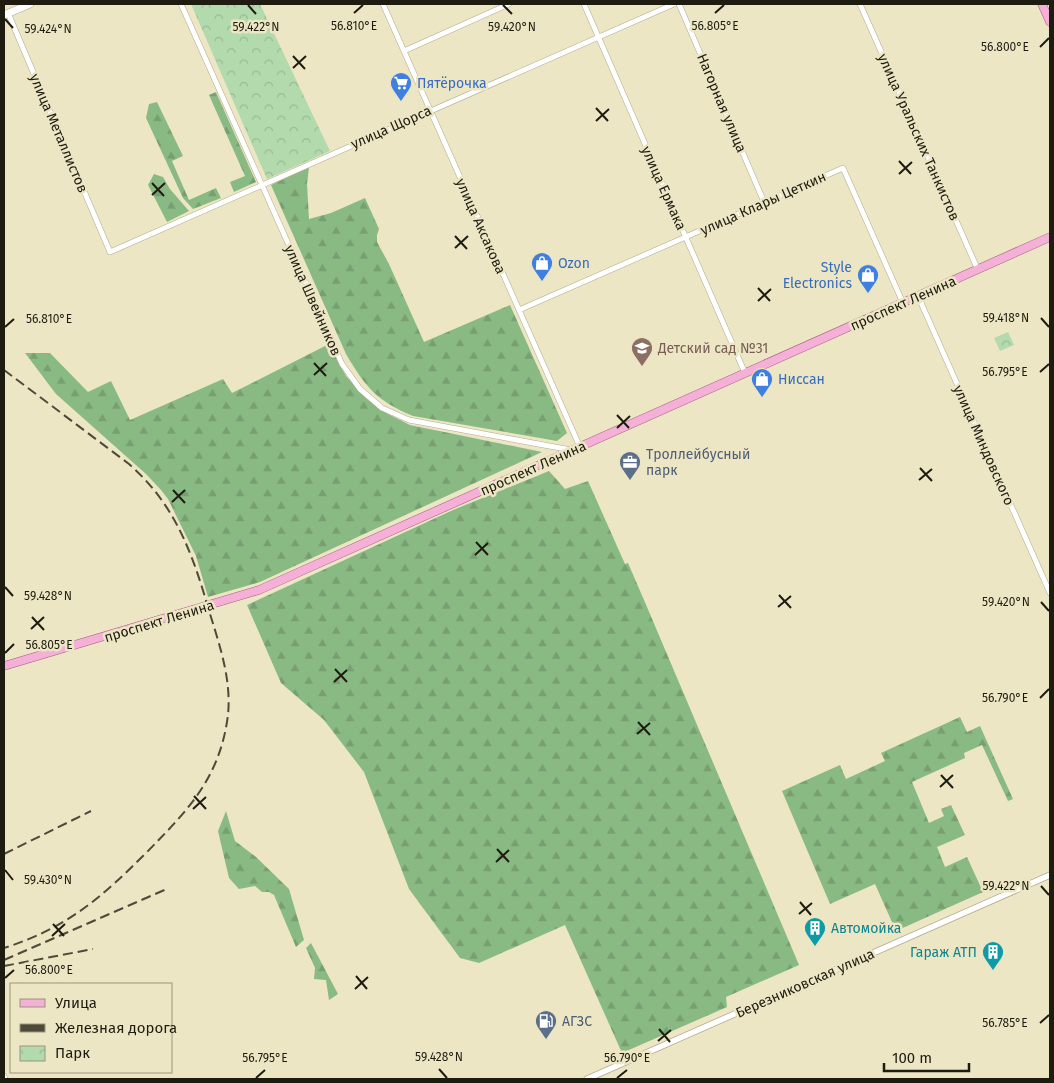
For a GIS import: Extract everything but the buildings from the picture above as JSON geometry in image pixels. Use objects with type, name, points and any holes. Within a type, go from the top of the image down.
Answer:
[{"type":"main road","points":[[6,14],[30,4]]},
{"type":"main road","points":[[1042,4],[1050,22]]},
{"type":"main road","name":"проспект Ленина","points":[[4,666],[259,590],[1050,237]]},
{"type":"street","name":"улица Швейников","points":[[181,4],[342,364],[360,389],[382,408],[409,420],[572,450]]},
{"type":"street","name":"улица Аксакова","points":[[383,4],[580,447]]},
{"type":"street","points":[[404,51],[509,4]]},
{"type":"street","name":"улица Ермака","points":[[584,4],[746,373]]},
{"type":"street","name":"улица Щорса","points":[[110,252],[429,110],[674,4]]},
{"type":"street","name":"Нагорная улица","points":[[679,4],[764,202]]},
{"type":"street","name":"улица Уральских Танкистов","points":[[860,4],[978,270]]},
{"type":"street","name":"улица Металлистов","points":[[6,14],[110,252]]},
{"type":"street","name":"улица Клары Цеткин","points":[[519,310],[843,168],[903,303]]},
{"type":"street","name":"улица Миндовского","points":[[918,296],[1050,593]]},
{"type":"street","name":"Березниковская улица","points":[[587,1079],[1050,875]]},
{"type":"green space","points":[[191,4],[260,4],[330,151],[267,179]]},
{"type":"green space","points":[[216,92],[256,182],[234,192],[230,182],[245,176],[209,95]]},
{"type":"green space","points":[[157,102],[183,156],[172,161],[189,200],[216,188],[221,198],[193,209],[183,198],[146,118],[149,104]]},
{"type":"green space","points":[[309,167],[307,184],[309,219],[331,213],[365,198],[379,229],[377,242],[389,264],[424,342],[510,305],[567,433],[557,441],[413,416],[390,405],[366,385],[346,354],[271,185]]},
{"type":"green space","points":[[154,174],[163,177],[170,189],[189,211],[167,222],[148,185]]},
{"type":"green space","points":[[1008,332],[1014,345],[1000,351],[994,338]]},
{"type":"green space","points":[[329,344],[346,376],[367,399],[388,414],[410,425],[542,452],[260,582],[208,597],[196,556],[168,499],[146,474],[56,394],[25,353],[50,353],[88,392],[111,381],[130,420],[223,379],[232,393]]},
{"type":"green space","points":[[549,471],[565,489],[588,481],[625,564],[628,563],[799,965],[726,997],[727,1007],[622,1053],[565,925],[479,963],[460,958],[409,889],[364,772],[324,720],[281,683],[247,605],[453,510]]},
{"type":"green space","points":[[960,717],[967,732],[980,726],[1013,799],[1008,801],[982,745],[964,753],[965,758],[912,782],[929,823],[944,816],[941,809],[951,805],[965,835],[937,847],[945,867],[967,857],[983,892],[896,931],[875,884],[830,904],[782,791],[840,765],[846,779],[885,761],[881,753]]},
{"type":"green space","points":[[226,811],[235,841],[256,857],[289,889],[304,940],[296,947],[274,895],[269,892],[262,892],[255,886],[239,889],[229,878],[218,831]]},
{"type":"green space","points":[[311,943],[338,994],[329,1000],[326,980],[314,979],[315,968],[306,948]]},
{"type":"railway","points":[[4,370],[129,464],[144,478],[167,508],[185,541],[199,578],[222,655],[229,700],[224,737],[218,757],[200,791],[176,822],[114,884],[82,910],[46,931],[4,948]]},
{"type":"railway","points":[[4,854],[91,811]]},
{"type":"railway","points":[[4,960],[169,888]]},
{"type":"railway","points":[[4,966],[93,949]]},
{"type":"place","name":"Пятёрочка","points":[[401,102]]},
{"type":"place","name":"Ozon","points":[[542,282]]},
{"type":"place","name":"Style Electronics","points":[[868,294]]},
{"type":"place","name":"Детский сад №31","points":[[642,367]]},
{"type":"place","name":"Ниссан","points":[[762,398]]},
{"type":"place","name":"Троллейбусный парк","points":[[630,481]]},
{"type":"place","name":"Автомойка","points":[[815,947]]},
{"type":"place","name":"Гараж АТП","points":[[993,971]]},
{"type":"place","name":"АГЗС","points":[[546,1040]]}]
